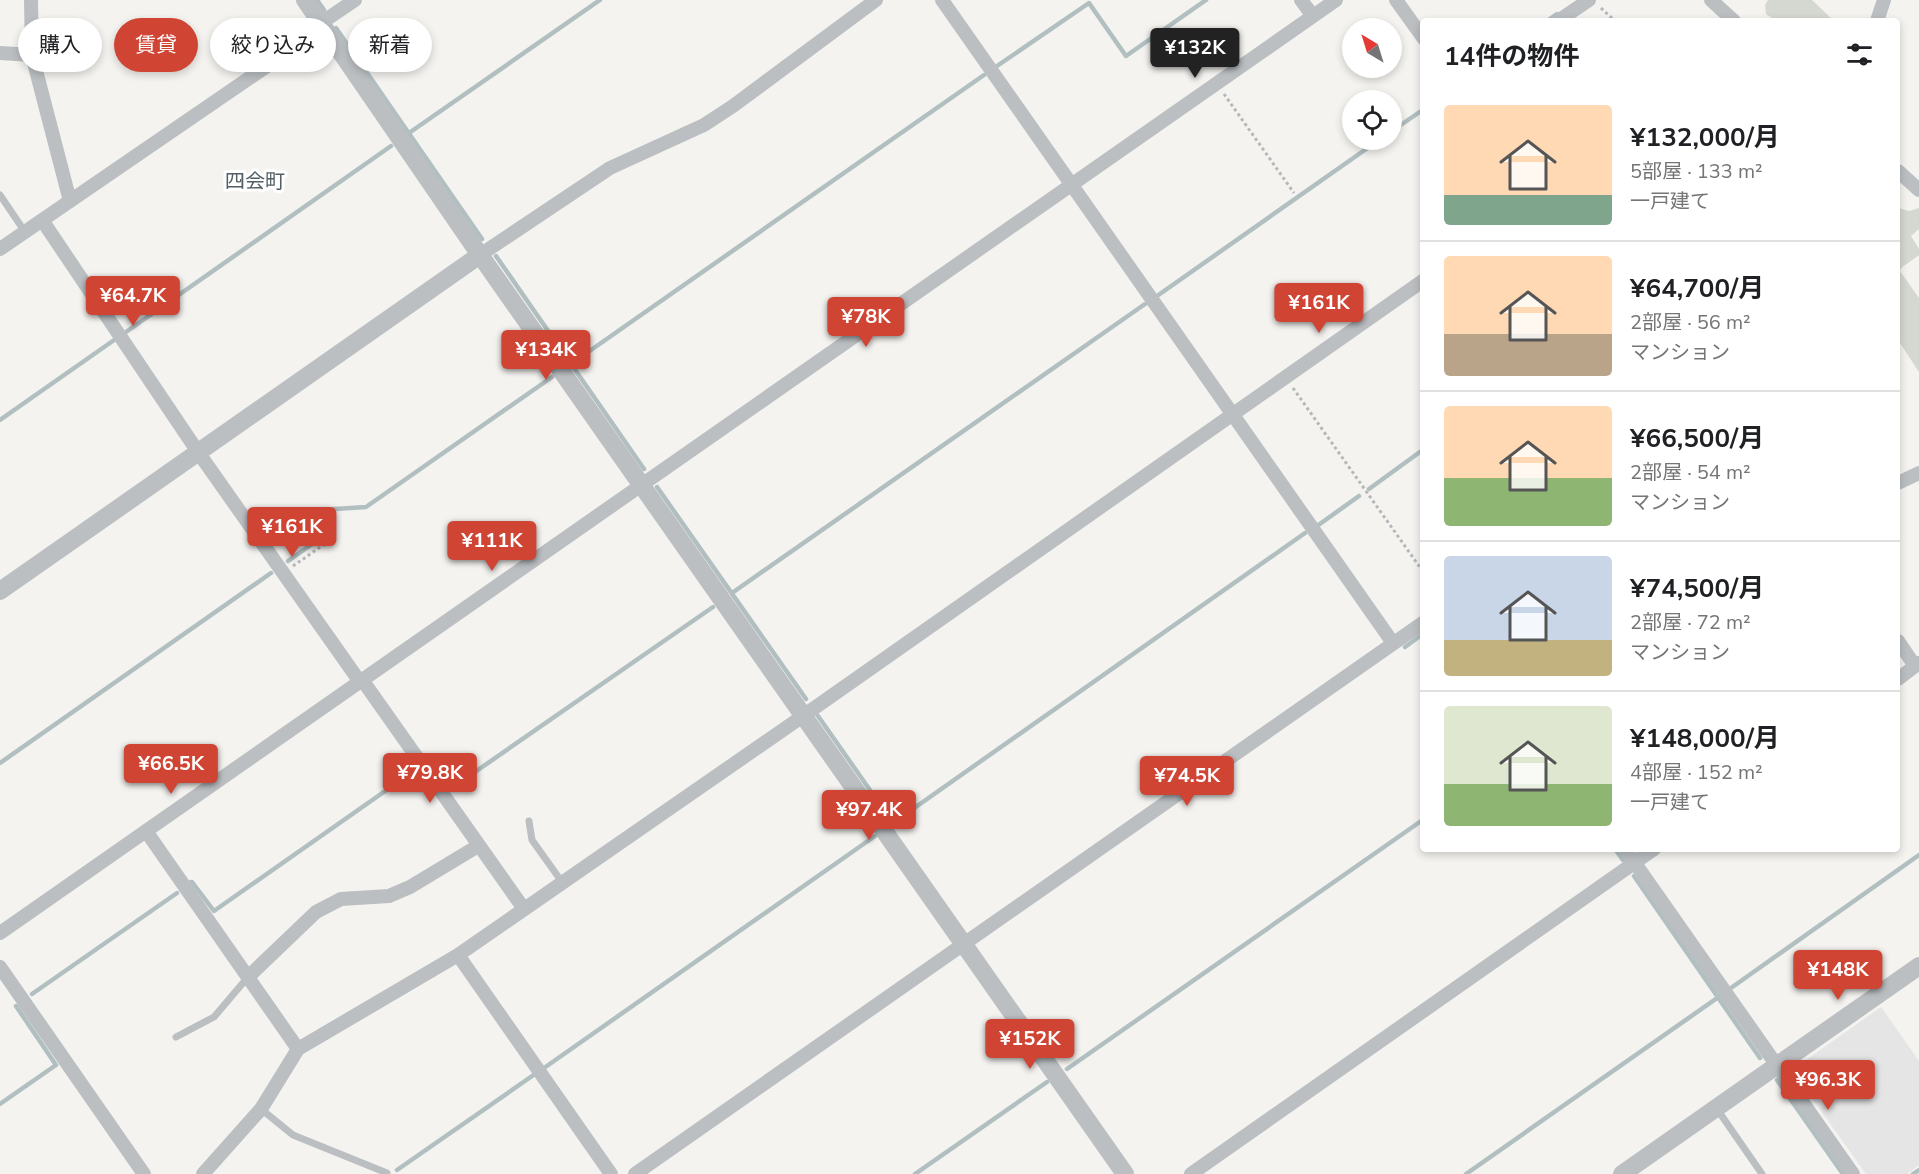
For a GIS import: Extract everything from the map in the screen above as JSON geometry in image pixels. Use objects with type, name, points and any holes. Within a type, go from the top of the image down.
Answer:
[{"type":"street","points":[[31,0],[31,18]]},
{"type":"street","points":[[305,0],[318,18]]},
{"type":"street","points":[[332,18],[355,0]]},
{"type":"street","points":[[0,591],[480,255],[610,168],[704,124],[734,106],[876,0]]},
{"type":"street","points":[[942,0],[1393,643]]},
{"type":"street","points":[[1301,0],[1313,16]]},
{"type":"street","points":[[0,933],[642,487],[1336,0]]},
{"type":"street","points":[[1396,0],[1420,33]]},
{"type":"street","points":[[1711,0],[1731,18]]},
{"type":"street","points":[[1878,18],[1884,0]]},
{"type":"street","points":[[1565,18],[1595,4]]},
{"type":"street","points":[[336,44],[480,255],[1125,1174]]},
{"type":"street","points":[[0,52],[18,54]]},
{"type":"street","points":[[36,72],[70,201]]},
{"type":"street","points":[[0,249],[255,72]]},
{"type":"street","points":[[1900,173],[1919,189]]},
{"type":"street","points":[[42,220],[198,452],[524,909]]},
{"type":"street","points":[[203,1174],[261,1109],[298,1050],[458,955],[1420,283]]},
{"type":"street","points":[[1900,482],[1919,473]]},
{"type":"street","points":[[635,1174],[1420,625]]},
{"type":"street","points":[[1900,644],[1917,665],[1900,678]]},
{"type":"street","points":[[146,831],[298,1050]]},
{"type":"street","points":[[248,977],[316,912],[328,904],[341,899],[390,896],[410,887],[478,846]]},
{"type":"street","points":[[1627,852],[1854,1174]]},
{"type":"street","points":[[1191,1174],[1650,852]]},
{"type":"street","points":[[458,955],[611,1174]]},
{"type":"street","points":[[1622,1174],[1919,966]]},
{"type":"street","points":[[0,968],[144,1174]]},
{"type":"lane","points":[[0,195],[25,232]]},
{"type":"lane","points":[[529,821],[532,840],[562,882]]},
{"type":"lane","points":[[176,1037],[214,1017],[248,977]]},
{"type":"lane","points":[[1716,1108],[1762,1174]]},
{"type":"lane","points":[[261,1109],[293,1135],[387,1173]]},
{"type":"path","points":[[1595,4],[1611,18]]},
{"type":"path","points":[[1216,83],[1294,193]]},
{"type":"path","points":[[1285,377],[1420,567]]},
{"type":"path","points":[[284,573],[329,541]]},
{"type":"shaded area","points":[[1768,0],[1812,0],[1831,18],[1772,18],[1766,14],[1765,5]]},
{"type":"shaded area","points":[[1900,208],[1909,211],[1919,208],[1919,229],[1911,236],[1919,249],[1919,255],[1900,271]]},
{"type":"shaded area","points":[[1900,271],[1919,298],[1919,372],[1900,343]]},
{"type":"shaded area","points":[[1881,1007],[1919,1061],[1919,1165],[1907,1174],[1866,1174],[1792,1070]]},
{"type":"waterway","points":[[317,0],[324,10]]},
{"type":"waterway","points":[[409,133],[600,0]]},
{"type":"waterway","points":[[997,66],[1089,3],[1126,56],[1206,0]]},
{"type":"waterway","points":[[1551,18],[1557,14]]},
{"type":"waterway","points":[[336,28],[482,239]]},
{"type":"waterway","points":[[571,364],[984,75]]},
{"type":"waterway","points":[[1402,124],[1420,112]]},
{"type":"waterway","points":[[126,332],[391,146]]},
{"type":"waterway","points":[[1157,296],[1365,150]]},
{"type":"waterway","points":[[496,256],[644,469]]},
{"type":"waterway","points":[[732,593],[1145,304]]},
{"type":"waterway","points":[[0,420],[117,338]]},
{"type":"waterway","points":[[288,561],[322,537],[319,510],[366,507],[552,377]]},
{"type":"waterway","points":[[1369,489],[1420,452]]},
{"type":"waterway","points":[[657,487],[806,699]]},
{"type":"waterway","points":[[1317,526],[1359,496]]},
{"type":"waterway","points":[[818,716],[893,823],[1305,533]]},
{"type":"waterway","points":[[0,763],[271,573]]},
{"type":"waterway","points":[[432,768],[449,790],[713,607]]},
{"type":"waterway","points":[[1405,647],[1420,636]]},
{"type":"waterway","points":[[189,883],[192,882],[214,911],[418,768]]},
{"type":"waterway","points":[[1067,1069],[1420,822]]},
{"type":"waterway","points":[[544,1068],[875,836]]},
{"type":"waterway","points":[[1617,852],[1623,860]]},
{"type":"waterway","points":[[1731,988],[1919,855]]},
{"type":"waterway","points":[[1634,876],[1760,1058]]},
{"type":"waterway","points":[[32,994],[177,893]]},
{"type":"waterway","points":[[1466,1174],[1720,996]]},
{"type":"waterway","points":[[0,1104],[56,1065],[16,1006]]},
{"type":"waterway","points":[[397,1170],[535,1074]]},
{"type":"waterway","points":[[1777,1080],[1843,1174]]},
{"type":"waterway","points":[[915,1174],[1047,1082]]},
{"type":"waterway","points":[[1913,1174],[1919,1170]]},
{"type":"district","name":"四会町","points":[[255,181]]}]
